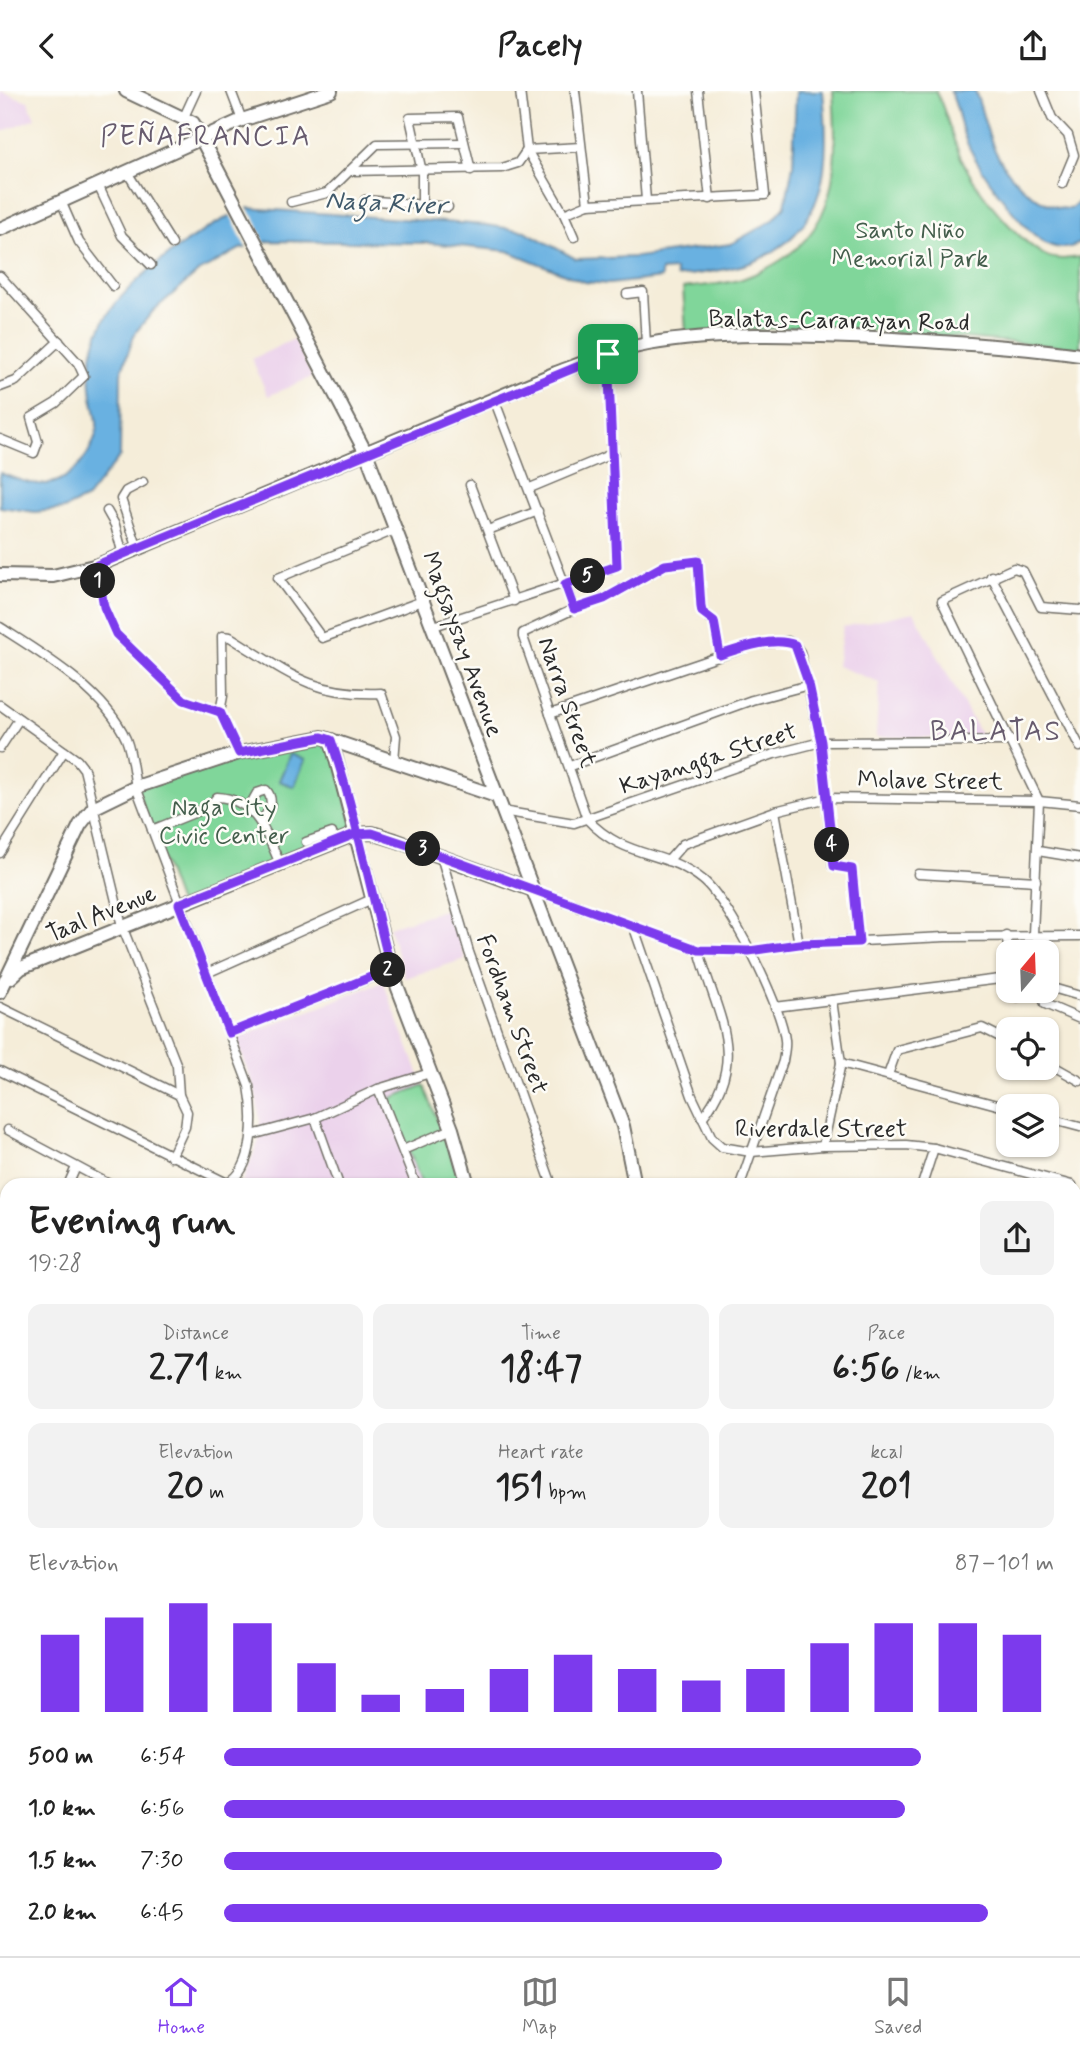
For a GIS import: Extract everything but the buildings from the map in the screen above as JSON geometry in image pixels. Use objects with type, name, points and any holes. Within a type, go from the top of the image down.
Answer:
[{"type":"main road","points":[[126,91],[184,117]]},
{"type":"main road","points":[[0,229],[242,120],[331,91]]},
{"type":"main road","name":"Magsaysay Avenue","points":[[184,117],[193,123],[202,138],[367,455],[425,600],[496,796],[623,1126],[634,1178]]},
{"type":"main road","name":"Balatas-Cararayan Road","points":[[0,575],[53,576],[97,565],[367,455],[494,399],[608,354],[646,344],[702,337],[829,336],[960,343],[1080,355]]},
{"type":"main road","points":[[2,988],[80,825],[93,807],[136,787],[239,753],[322,737],[496,796]]},
{"type":"main road","points":[[331,740],[391,969],[452,1129],[463,1178]]},
{"type":"main road","points":[[337,758],[352,747]]},
{"type":"main road","name":"Taal Avenue","points":[[2,988],[21,968],[355,834],[372,833],[533,890]]},
{"type":"street","points":[[184,117],[196,91]]},
{"type":"street","points":[[230,91],[242,120]]},
{"type":"street","points":[[520,91],[527,150],[564,214],[574,237]]},
{"type":"street","points":[[575,91],[588,204]]},
{"type":"street","points":[[636,91],[646,201]]},
{"type":"street","points":[[698,91],[710,199]]},
{"type":"street","points":[[564,214],[588,204],[765,195],[754,91]]},
{"type":"street","points":[[1041,91],[1052,118],[1068,135],[1074,155],[1062,184]]},
{"type":"street","points":[[422,204],[422,172],[410,118],[458,117],[471,170]]},
{"type":"street","points":[[291,202],[327,193],[373,146],[414,142],[464,143]]},
{"type":"street","points":[[527,150],[581,147]]},
{"type":"street","points":[[349,171],[471,170],[519,163],[527,150]]},
{"type":"street","points":[[127,172],[172,244]]},
{"type":"street","points":[[98,185],[122,236],[151,265]]},
{"type":"street","points":[[365,200],[448,207]]},
{"type":"street","points":[[61,201],[79,242],[113,286]]},
{"type":"street","points":[[0,275],[60,341],[78,363],[84,376],[56,403],[31,418],[38,442],[34,453],[0,439]]},
{"type":"street","points":[[627,294],[643,292],[646,344]]},
{"type":"street","points":[[0,387],[16,381],[60,341]]},
{"type":"street","points":[[434,626],[617,566],[608,354]]},
{"type":"street","points":[[494,399],[574,609]]},
{"type":"street","points":[[530,488],[614,453]]},
{"type":"street","points":[[138,549],[121,499],[125,491],[143,482]]},
{"type":"street","points":[[470,485],[514,601]]},
{"type":"street","points":[[107,511],[115,525],[123,555]]},
{"type":"street","points":[[488,530],[538,512]]},
{"type":"street","points":[[397,529],[278,578],[322,638],[425,600]]},
{"type":"street","name":"Narra Street","points":[[587,819],[523,642],[523,633],[574,609],[604,599],[665,565],[698,561],[702,612],[714,621],[720,655]]},
{"type":"street","points":[[97,565],[104,607],[116,634],[184,700],[220,712]]},
{"type":"street","points":[[1033,935],[1039,800],[942,601],[991,576],[1014,568],[1023,571],[1041,607],[1080,610]]},
{"type":"street","points":[[991,576],[1080,747]]},
{"type":"street","points":[[0,627],[74,677],[110,714],[126,740],[136,787],[249,1086],[254,1116],[252,1135],[241,1168],[232,1178]]},
{"type":"street","points":[[239,753],[220,712],[223,695],[222,636],[230,637],[301,681],[331,692],[381,693],[396,736],[394,761]]},
{"type":"street","points":[[550,714],[752,645],[788,641],[795,645],[800,652],[809,685],[821,742],[834,866],[852,869],[859,942]]},
{"type":"street","points":[[570,766],[752,700],[809,685]]},
{"type":"street","points":[[0,705],[64,751],[84,769],[122,926],[177,1066],[179,1094],[187,1112],[184,1127],[171,1157]]},
{"type":"street","points":[[0,748],[19,719]]},
{"type":"street","name":"Kayangga Street","points":[[502,811],[574,823],[774,754],[821,742],[1012,741]]},
{"type":"street","points":[[0,853],[64,751]]},
{"type":"street","points":[[248,809],[257,793],[266,790],[271,799],[270,806],[261,820]]},
{"type":"street","points":[[152,830],[209,807],[217,797],[248,809],[261,820],[280,864]]},
{"type":"street","name":"Molave Street","points":[[668,861],[683,844],[775,811],[828,798],[1039,800],[1080,805]]},
{"type":"street","points":[[775,811],[799,944]]},
{"type":"street","points":[[587,819],[604,837],[634,852],[668,861],[702,879],[722,899],[775,1007],[786,1041],[783,1061],[742,1178]]},
{"type":"street","points":[[306,842],[332,833]]},
{"type":"street","points":[[1038,851],[1080,858]]},
{"type":"street","name":"Fordham Street","points":[[441,856],[469,952],[550,1178]]},
{"type":"street","points":[[918,874],[1036,881]]},
{"type":"street","points":[[533,890],[699,950],[749,951],[799,944],[1006,935],[1080,936]]},
{"type":"street","points":[[207,973],[372,899]]},
{"type":"street","name":"Riverdale Street","points":[[633,925],[702,1118],[712,1139],[722,1147],[751,1152],[823,1146],[906,1145],[934,1148],[1047,1178]]},
{"type":"street","points":[[1006,935],[1007,940]]},
{"type":"street","points":[[699,950],[729,1041],[727,1064],[712,1107],[702,1118]]},
{"type":"street","points":[[229,1033],[391,969]]},
{"type":"street","points":[[775,1007],[996,980]]},
{"type":"street","points":[[1059,990],[1080,996]]},
{"type":"street","points":[[823,1146],[841,1063],[832,1000]]},
{"type":"street","points":[[1045,1003],[1080,1019]]},
{"type":"street","points":[[0,1007],[179,1094]]},
{"type":"street","points":[[888,1076],[897,1050],[982,1028],[996,1035]]},
{"type":"street","points":[[841,1063],[996,1105]]},
{"type":"street","points":[[1059,1069],[1080,1081]]},
{"type":"street","points":[[0,1071],[216,1178]]},
{"type":"street","points":[[252,1135],[315,1118],[378,1089],[430,1073]]},
{"type":"street","points":[[378,1089],[413,1178]]},
{"type":"street","points":[[315,1118],[336,1178]]},
{"type":"street","points":[[1059,1121],[1080,1127]]},
{"type":"street","points":[[402,1150],[452,1129]]},
{"type":"street","points":[[8,1130],[97,1178]]},
{"type":"street","points":[[924,1178],[934,1148]]},
{"type":"street","points":[[71,1178],[76,1167]]},
{"type":"shaded area","points":[[0,91],[28,101],[35,118],[1,132],[0,138]]},
{"type":"shaded area","points":[[294,339],[312,377],[268,396],[252,359]]},
{"type":"shaded area","points":[[914,612],[982,738],[876,737],[879,682],[837,666],[843,627]]},
{"type":"shaded area","points":[[450,908],[465,959],[405,978],[389,927]]},
{"type":"shaded area","points":[[383,982],[459,1178],[244,1178],[259,1140],[260,1120],[255,1090],[236,1038]]},
{"type":"green space","name":"Santo Niño Memorial Park","points":[[833,91],[936,91],[965,166],[1000,215],[1022,238],[1043,254],[1057,259],[1080,257],[1080,348],[821,326],[686,333],[683,288],[735,281],[774,265],[798,247],[815,228],[826,205],[832,180],[835,153]]},
{"type":"green space","name":"Naga City Civic Center","points":[[331,740],[355,834],[179,904],[136,787],[239,753]]},
{"type":"green space","points":[[424,1085],[460,1178],[419,1178],[389,1099]]},
{"type":"water","points":[[796,91],[823,91],[826,144],[824,169],[810,214],[796,233],[776,250],[750,263],[732,268],[676,277],[675,270],[661,271],[661,278],[609,284],[584,282],[508,251],[428,243],[270,241],[240,249],[197,273],[153,311],[135,333],[121,373],[120,456],[87,498],[64,509],[35,512],[0,507],[0,473],[23,481],[53,483],[72,473],[81,463],[91,447],[97,429],[91,367],[96,338],[105,319],[116,303],[149,270],[189,240],[229,216],[247,208],[486,225],[525,231],[576,259],[637,257],[731,244],[773,220],[785,206],[793,165]]},
{"type":"water","points":[[950,91],[975,91],[988,132],[1002,163],[1032,195],[1057,207],[1070,209],[1080,200],[1080,243],[1064,248],[1049,245],[1038,238],[1014,213],[970,150]]},
{"type":"water","points":[[290,754],[305,760],[294,787],[279,781]]},
{"type":"pier","points":[[245,205],[254,217],[266,246],[249,250],[245,246],[229,212]]},
{"type":"district","name":"PEÑAFRANCIA","points":[[206,135]]},
{"type":"district","name":"BALATAS","points":[[996,730]]},
{"type":"route","points":[[608,354],[556,373],[367,455],[97,565],[104,607],[116,634],[184,700],[220,712],[239,753],[322,737],[331,740],[337,758],[355,834],[391,969],[229,1033],[179,904],[355,834],[372,833],[441,856],[699,950],[749,951],[799,944],[859,942],[852,869],[834,866],[821,742],[809,685],[800,652],[795,645],[788,641],[752,645],[720,655],[714,621],[702,612],[698,561],[665,565],[604,599],[574,609],[565,584],[617,566],[608,354]]},
{"type":"water label","name":"Naga River","points":[[386,202]]}]
